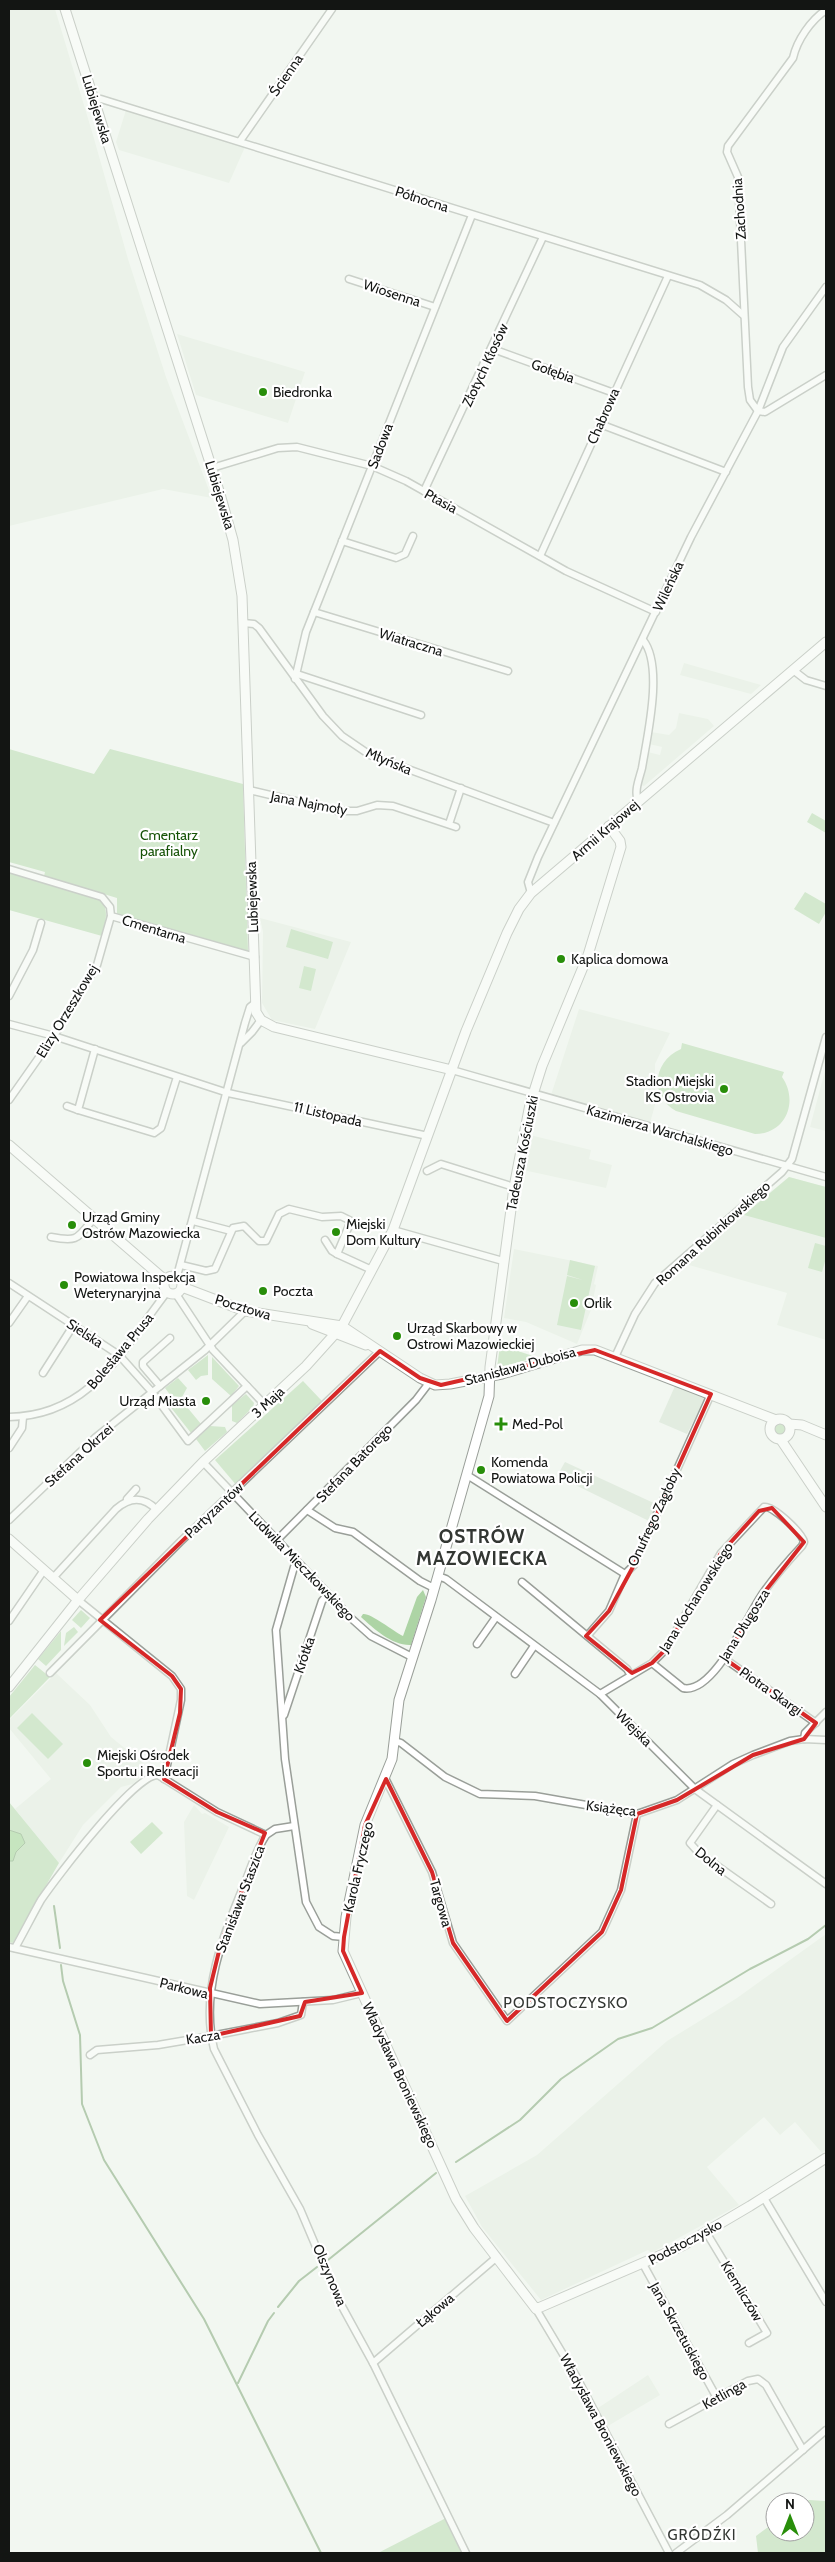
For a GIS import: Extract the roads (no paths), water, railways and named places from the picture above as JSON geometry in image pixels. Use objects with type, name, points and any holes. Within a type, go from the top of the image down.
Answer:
[{"type":"street","name":"Lubiejewska","points":[[65,9],[212,468],[233,540],[240,580],[255,1003],[260,1020],[241,1043]]},
{"type":"street","name":"Ścienna","points":[[240,142],[332,9]]},
{"type":"street","name":"Zachodnia","points":[[758,411],[750,400],[748,387],[743,315],[738,177],[727,152],[728,146],[793,58],[795,48],[808,28],[826,10]]},
{"type":"street","name":"Północna","points":[[94,102],[101,99],[700,285],[726,300],[743,315]]},
{"type":"street","name":"Sadowa","points":[[296,676],[306,632],[472,215]]},
{"type":"street","name":"Złotych Kłosów","points":[[424,491],[493,348],[543,237]]},
{"type":"street","name":"Chabrowa","points":[[540,556],[668,276]]},
{"type":"street","name":"Wiosenna","points":[[349,279],[435,307]]},
{"type":"street","name":"Wileńska","points":[[531,893],[529,878],[554,823],[691,537],[758,411],[782,346],[826,287]]},
{"type":"street","name":"Gołębia","points":[[493,348],[614,393]]},
{"type":"street","points":[[758,411],[765,412],[826,375]]},
{"type":"street","points":[[600,424],[726,472]]},
{"type":"street","name":"Ptasia","points":[[212,468],[278,448],[297,447],[372,466],[424,491],[566,571],[656,612]]},
{"type":"street","points":[[342,541],[396,558],[405,554],[413,536]]},
{"type":"street","name":"Wiatraczna","points":[[314,612],[508,671]]},
{"type":"street","name":"Młyńska","points":[[243,623],[254,624],[259,628],[296,676],[323,716],[342,736],[370,755],[554,823]]},
{"type":"street","points":[[638,802],[635,793],[641,770],[653,686],[648,649],[643,640]]},
{"type":"street","name":"Armii Krajowej","points":[[452,1070],[507,933],[519,908],[531,893],[826,642]]},
{"type":"street","points":[[793,670],[806,680],[826,686]]},
{"type":"street","points":[[296,676],[421,715]]},
{"type":"street","points":[[449,824],[461,788]]},
{"type":"street","name":"Jana Najmoły","points":[[248,790],[338,811],[357,811],[385,805],[456,827]]},
{"type":"street","name":"Tadeusza Kościuszki","points":[[438,1576],[489,1396],[489,1377],[503,1261],[514,1186],[533,1093],[588,955],[621,847],[620,840],[609,826]]},
{"type":"street","name":"Cmentarna","points":[[9,869],[102,897],[110,907],[111,916],[254,957]]},
{"type":"street","name":"Elizy Orzeszkowej","points":[[9,1100],[54,1036],[97,965],[111,916]]},
{"type":"street","points":[[9,996],[33,950],[41,923]]},
{"type":"street","name":"Lubiejewska","points":[[177,1276],[228,1093],[245,1023],[250,1008],[255,1003]]},
{"type":"street","points":[[245,1023],[260,1020],[274,1027],[452,1070]]},
{"type":"street","name":"11 Listopada","points":[[9,1024],[54,1036],[228,1093],[260,1098],[428,1136]]},
{"type":"street","points":[[787,1166],[792,1159],[826,1037]]},
{"type":"street","points":[[78,1110],[95,1049]]},
{"type":"street","name":"Kazimierza Warchalskiego","points":[[452,1070],[826,1177]]},
{"type":"street","name":"3 Maja","points":[[9,1687],[78,1600],[157,1510],[203,1462],[323,1348],[342,1326],[393,1230],[452,1070]]},
{"type":"street","points":[[67,1106],[154,1133],[160,1128],[178,1077]]},
{"type":"street","points":[[9,1145],[165,1280]]},
{"type":"street","points":[[427,1171],[441,1164],[514,1186]]},
{"type":"street","name":"Romana Rubinkowskiego","points":[[616,1357],[635,1314],[655,1283],[787,1166]]},
{"type":"street","points":[[181,1265],[206,1271],[215,1270],[231,1231],[236,1226],[244,1226],[262,1242],[269,1239],[278,1214],[284,1210],[324,1217],[341,1216],[351,1221],[337,1254]]},
{"type":"street","points":[[51,1237],[70,1240],[80,1235],[94,1218]]},
{"type":"street","points":[[193,1221],[231,1231]]},
{"type":"street","points":[[393,1230],[503,1261]]},
{"type":"street","points":[[325,1240],[332,1251],[372,1270]]},
{"type":"street","points":[[175,1291],[181,1281],[177,1276],[170,1276],[165,1280],[164,1286],[175,1291],[209,1344],[264,1405]]},
{"type":"street","name":"Sielska","points":[[9,1283],[119,1355],[152,1392],[188,1441],[247,1386]]},
{"type":"street","name":"Pocztowa","points":[[175,1291],[245,1310],[305,1322],[342,1326]]},
{"type":"street","name":"Bolesława Prusa","points":[[9,1417],[23,1417],[57,1409],[79,1397],[97,1382],[175,1291]]},
{"type":"street","points":[[9,1323],[28,1296]]},
{"type":"street","name":"Stefana Okrzei","points":[[9,1520],[96,1437],[160,1386],[245,1310]]},
{"type":"street","name":"Pocztowa","points":[[305,1322],[336,1334]]},
{"type":"street","points":[[43,1373],[73,1326]]},
{"type":"street","points":[[342,1326],[429,1383]]},
{"type":"street","points":[[318,1327],[323,1348]]},
{"type":"street","points":[[336,1334],[377,1349]]},
{"type":"street","points":[[160,1386],[143,1366],[143,1362],[170,1338]]},
{"type":"street","name":"Partyzantów","points":[[50,1672],[100,1620],[232,1494],[377,1349]]},
{"type":"street","name":"Stanisława Duboisa","points":[[429,1383],[450,1384],[489,1377],[582,1350],[595,1350],[756,1412],[773,1422]]},
{"type":"street","name":"Stefana Batorego","points":[[277,1540],[429,1383]]},
{"type":"street","name":"Onufrego Zagłoby","points":[[588,1634],[609,1611],[625,1574],[634,1565],[711,1394]]},
{"type":"street","points":[[9,1448],[22,1428],[23,1417]]},
{"type":"street","points":[[826,1435],[807,1429],[787,1433],[770,1433],[773,1422],[783,1419],[787,1433],[792,1456],[826,1507]]},
{"type":"street","name":"Ludwika Mieczkowskiego","points":[[203,1462],[298,1563],[371,1636],[412,1657]]},
{"type":"street","points":[[467,1475],[625,1574]]},
{"type":"street","points":[[54,1578],[136,1489]]},
{"type":"street","points":[[127,1499],[143,1499],[157,1510]]},
{"type":"street","name":"Jana Kochanowskiego","points":[[600,1694],[630,1674],[652,1663],[665,1650],[721,1553],[764,1507],[772,1508],[800,1534],[804,1542]]},
{"type":"street","points":[[307,1510],[335,1528],[353,1532],[420,1581],[434,1588]]},
{"type":"street","points":[[9,1539],[100,1620],[172,1676],[181,1689],[180,1713],[164,1779]]},
{"type":"street","name":"Jana Długosza","points":[[652,1663],[683,1688],[696,1687],[725,1660],[763,1594],[804,1542]]},
{"type":"street","points":[[298,1563],[294,1567],[276,1630],[285,1759],[306,1902],[319,1927],[333,1936],[344,1937]]},
{"type":"street","points":[[9,1621],[44,1570]]},
{"type":"street","name":"Karola Fryczego","points":[[344,1937],[366,1825],[385,1778],[395,1741],[399,1700],[438,1576]]},
{"type":"street","name":"Wiejska","points":[[438,1576],[446,1579],[600,1694],[695,1789],[826,1884]]},
{"type":"street","points":[[522,1582],[588,1634],[628,1669],[630,1674]]},
{"type":"street","name":"Krótka","points":[[283,1718],[322,1602],[328,1594]]},
{"type":"street","points":[[477,1644],[496,1617]]},
{"type":"street","points":[[515,1674],[534,1646]]},
{"type":"street","name":"Piotra Skargi","points":[[725,1660],[816,1723]]},
{"type":"street","points":[[804,1738],[805,1733],[826,1712]]},
{"type":"street","name":"Książęca","points":[[395,1741],[402,1743],[445,1777],[480,1794],[535,1796],[638,1814],[677,1800],[754,1755],[804,1738],[826,1740]]},
{"type":"street","points":[[12,1947],[41,1901],[85,1842],[148,1777],[158,1775],[217,1812],[266,1835]]},
{"type":"street","name":"Targowa","points":[[385,1778],[432,1872],[452,1941],[507,2021],[602,1932],[610,1918],[621,1890],[638,1814]]},
{"type":"street","name":"Dolna","points":[[717,1805],[690,1842],[699,1853],[771,1904]]},
{"type":"street","name":"Stanisława Staszica","points":[[210,1994],[222,1943],[266,1835],[275,1829],[294,1826]]},
{"type":"street","name":"Władysława Broniewskiego","points":[[344,1937],[343,1951],[456,2199],[474,2228],[536,2310],[576,2376],[669,2553]]},
{"type":"street","name":"Parkowa","points":[[12,1947],[260,2004],[333,2000],[362,1992]]},
{"type":"street","name":"Olszynowa","points":[[210,1994],[211,2036],[214,2049],[258,2135],[300,2209],[339,2300],[373,2363],[466,2553]]},
{"type":"street","name":"Kacza","points":[[90,2056],[97,2050],[158,2045],[211,2036],[300,2016],[304,2012],[303,2002]]},
{"type":"street","name":"Podstoczysko","points":[[536,2310],[643,2264],[706,2232],[764,2198],[826,2158]]},
{"type":"street","points":[[764,2198],[826,2302]]},
{"type":"street","name":"Kiemliczów","points":[[706,2232],[767,2333],[749,2343]]},
{"type":"street","name":"Łąkowa","points":[[373,2363],[497,2257]]},
{"type":"street","name":"Jana Skrzetuskiego","points":[[643,2264],[717,2398]]},
{"type":"street","name":"Ketlinga","points":[[669,2424],[753,2379],[763,2381],[803,2450]]},
{"type":"street","points":[[676,2553],[727,2515],[826,2430]]},
{"type":"waterway","points":[[54,1906],[60,1948]]},
{"type":"waterway","points":[[456,2162],[520,2120],[561,2079],[618,2039],[652,2028],[750,1969],[808,1939],[826,1925]]},
{"type":"waterway","points":[[61,1965],[63,1981],[80,2035],[82,2104],[104,2160],[204,2319],[321,2553]]},
{"type":"waterway","points":[[328,2260],[436,2173]]},
{"type":"waterway","points":[[278,2307],[299,2281],[317,2267]]},
{"type":"waterway","points":[[238,2383],[268,2321],[274,2313]]},
{"type":"place","name":"Biedronka","points":[[263,392]]},
{"type":"place","name":"Kaplica domowa","points":[[561,959]]},
{"type":"place","name":"Stadion Miejski KS Ostrovia","points":[[724,1089]]},
{"type":"place","name":"Urząd Gminy Ostrów Mazowiecka","points":[[72,1225]]},
{"type":"place","name":"Miejski Dom Kultury","points":[[336,1232]]},
{"type":"place","name":"Powiatowa Inspekcja Weterynaryjna","points":[[64,1285]]},
{"type":"place","name":"Poczta","points":[[263,1291]]},
{"type":"place","name":"Orlik","points":[[574,1303]]},
{"type":"place","name":"Urząd Skarbowy w Ostrowi Mazowieckiej","points":[[397,1336]]},
{"type":"place","name":"Urząd Miasta","points":[[206,1401]]},
{"type":"place","name":"Med-Pol","points":[[501,1424]]},
{"type":"place","name":"Komenda Powiatowa Policji","points":[[481,1470]]},
{"type":"place","name":"Miejski Ośrodek Sportu i Rekreacji","points":[[87,1763]]},
{"type":"district","name":"OSTRÓW MAZOWIECKA","points":[[482,1547]]},
{"type":"district","name":"PODSTOCZYSKO","points":[[566,2003]]},
{"type":"district","name":"GRÓDŹKI","points":[[702,2535]]},
{"type":"park label","name":"Cmentarz parafialny","points":[[169,844]]}]
